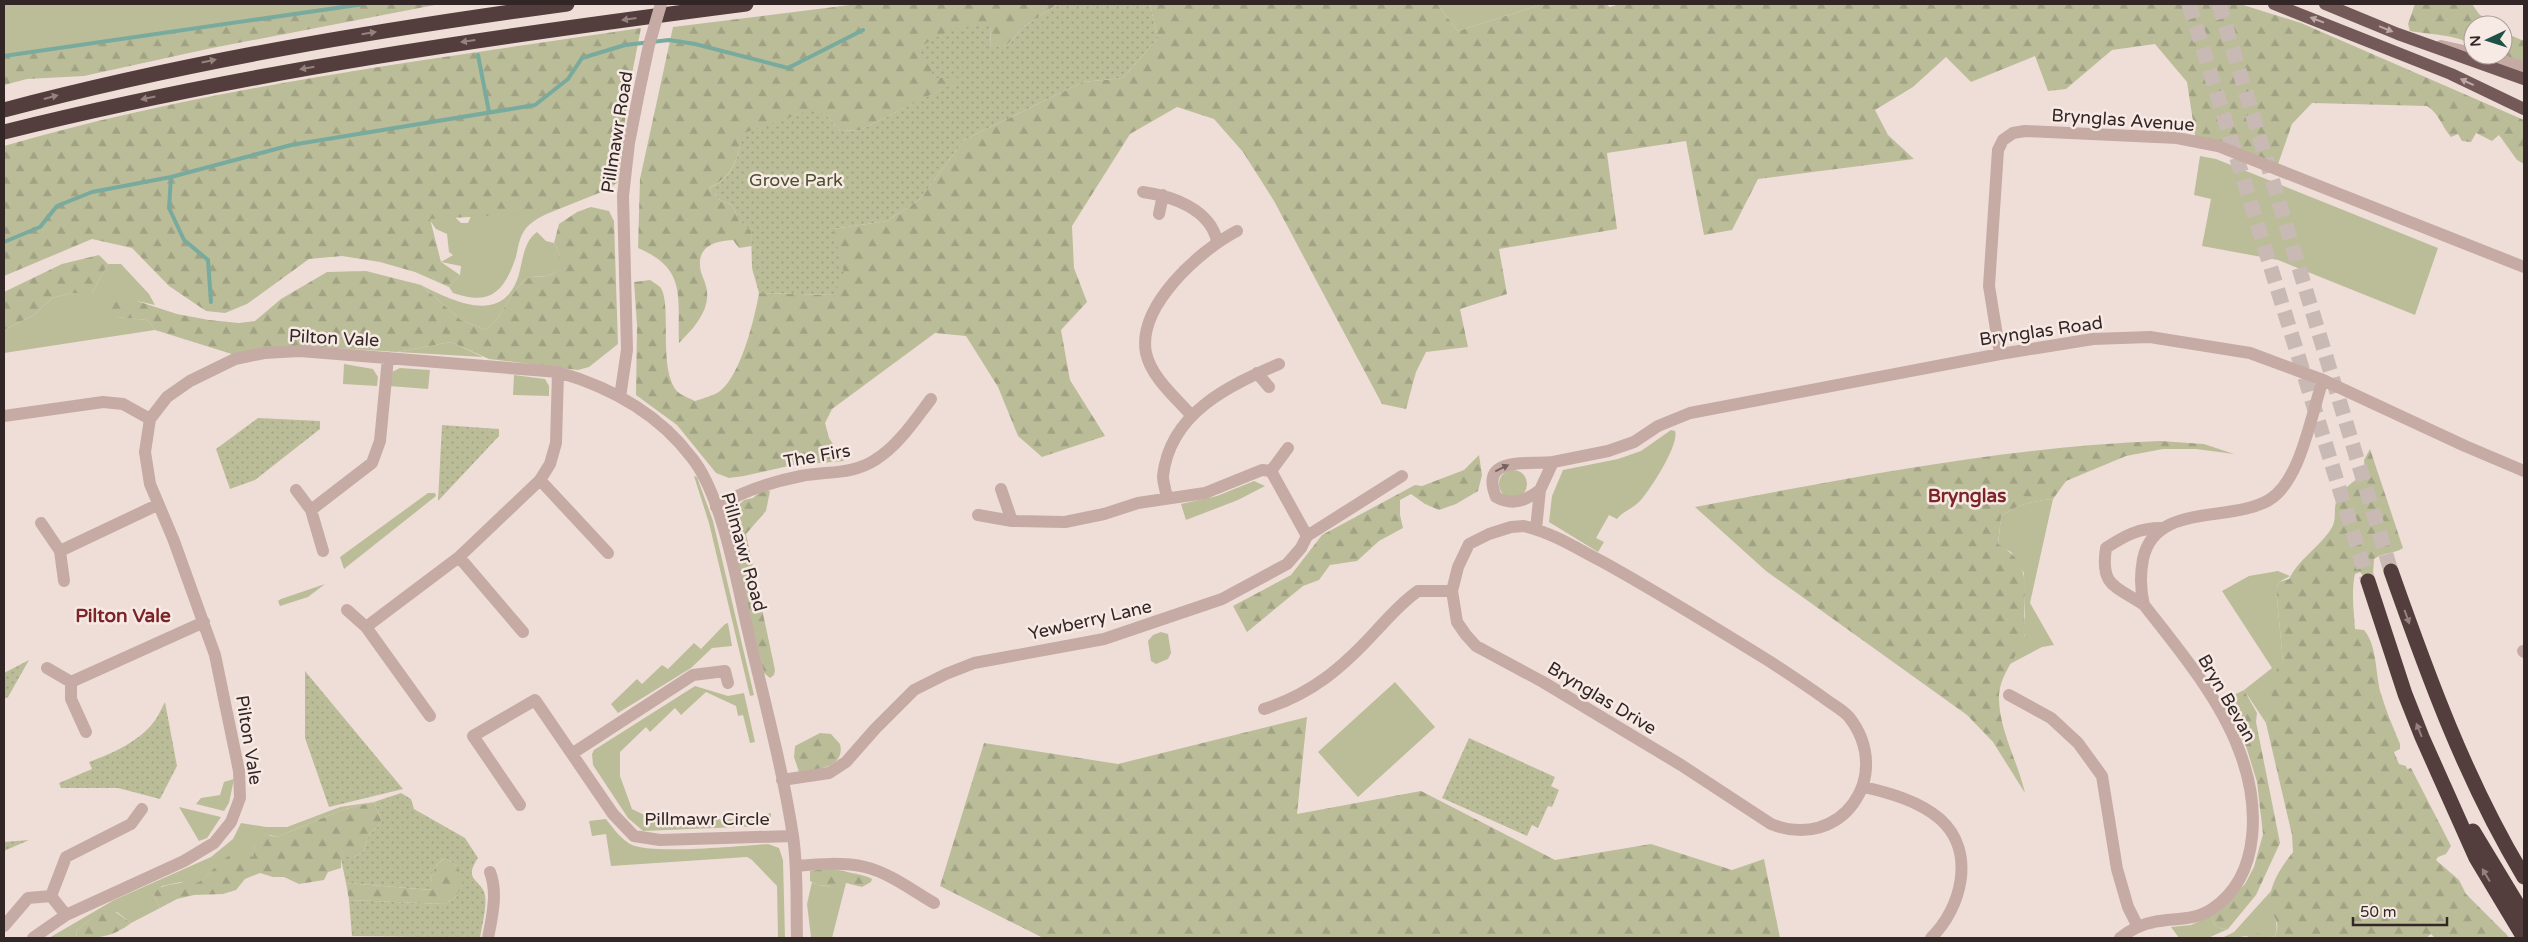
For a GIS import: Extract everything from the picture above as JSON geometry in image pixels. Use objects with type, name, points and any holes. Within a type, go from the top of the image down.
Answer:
[{"type":"highway","points":[[4,110],[84,89],[249,53],[452,20],[567,4]]},
{"type":"highway","points":[[4,132],[96,109],[280,72],[452,43],[746,4]]},
{"type":"highway","points":[[2391,571],[2432,686],[2466,766],[2497,830],[2524,877]]},
{"type":"highway","points":[[2368,581],[2405,694],[2439,774],[2519,914],[2524,938]]},
{"type":"highway","points":[[2466,766],[2495,809],[2524,860]]},
{"type":"main road","points":[[2274,4],[2370,40],[2518,101],[2524,109]]},
{"type":"main road","points":[[2325,4],[2421,42],[2524,79]]},
{"type":"street","name":"Pillmawr Road","points":[[661,4],[649,45],[639,92],[629,143],[623,196],[627,350],[620,396],[654,418],[694,459],[716,507],[737,579],[793,836],[796,866],[797,938]]},
{"type":"street","points":[[2421,42],[2463,51]]},
{"type":"street","name":"Brynglas Avenue","points":[[2000,354],[1989,286],[1998,150],[2003,140],[2013,133],[2046,132],[2177,138],[2218,146],[2524,267]]},
{"type":"street","points":[[1143,192],[1163,195],[1180,201],[1200,215],[1215,231],[1218,241]]},
{"type":"street","points":[[1159,214],[1163,195]]},
{"type":"street","points":[[1191,415],[1164,385],[1152,367],[1146,353],[1148,330],[1156,308],[1170,286],[1188,265],[1218,241],[1237,231]]},
{"type":"street","name":"Brynglas Road","points":[[1540,490],[1530,498],[1507,503],[1496,497],[1491,484],[1494,472],[1519,462],[1536,464],[1553,462],[1608,451],[1625,445],[1658,426],[1690,413],[2000,354],[2093,339],[2150,337],[2250,352],[2323,380],[2465,446],[2524,471]]},
{"type":"street","name":"Pilton Vale","points":[[33,938],[66,915],[184,861],[214,844],[230,822],[240,798],[239,771],[215,655],[150,484],[145,452],[150,419],[167,397],[190,381],[235,359],[264,353],[300,351],[558,372],[589,381],[620,396]]},
{"type":"street","name":"Pilton Vale","points":[[310,510],[372,463],[380,441],[388,358]]},
{"type":"street","points":[[1167,498],[1163,477],[1170,451],[1183,423],[1225,390],[1279,364]]},
{"type":"street","points":[[366,627],[458,558],[540,480],[550,464],[556,443],[558,372]]},
{"type":"street","points":[[1257,373],[1269,387]]},
{"type":"street","name":"Bryn Bevan","points":[[2144,604],[2113,586],[2103,568],[2106,548],[2123,537],[2145,528],[2161,528],[2178,521],[2270,500],[2288,481],[2299,463],[2323,380]]},
{"type":"street","name":"The Firs","points":[[716,507],[751,489],[771,483],[803,476],[844,471],[874,460],[894,445],[931,399]]},
{"type":"street","points":[[4,416],[103,402],[123,404],[150,419]]},
{"type":"street","points":[[978,515],[1012,521],[1065,522],[1167,498],[1205,494],[1253,473],[1271,471],[1288,448]]},
{"type":"street","points":[[1536,529],[1540,490],[1553,462]]},
{"type":"street","points":[[1271,471],[1307,536]]},
{"type":"street","name":"Yewberry Lane","points":[[782,780],[829,773],[846,762],[874,729],[914,690],[946,674],[974,663],[1104,639],[1222,599],[1287,564],[1301,548],[1307,536],[1402,476]]},
{"type":"street","points":[[540,480],[608,553]]},
{"type":"street","points":[[1001,489],[1012,521]]},
{"type":"street","points":[[296,490],[310,510],[324,551]]},
{"type":"street","points":[[60,551],[158,505]]},
{"type":"street","points":[[41,523],[60,551],[64,581]]},
{"type":"street","name":"Brynglas Drive","points":[[1511,527],[1536,529],[1575,546],[1664,596],[1796,678],[1848,715],[1855,726],[1866,758],[1864,787],[1856,802],[1836,820],[1825,826],[1812,830],[1798,830],[1783,829],[1771,824],[1681,765],[1543,682],[1476,646],[1457,622],[1452,592],[1458,567],[1469,544],[1489,534],[1511,527]]},
{"type":"street","name":"Bryn Bevan","points":[[2120,938],[2138,927],[2154,922],[2183,920],[2211,910],[2239,882],[2247,865],[2253,834],[2248,782],[2239,750],[2216,706],[2144,604],[2140,588],[2143,562],[2150,542],[2161,528]]},
{"type":"street","points":[[458,558],[523,632]]},
{"type":"street","points":[[1264,708],[1290,701],[1335,672],[1394,611],[1418,591],[1452,592]]},
{"type":"street","points":[[346,610],[366,627],[430,716]]},
{"type":"street","points":[[72,682],[204,622]]},
{"type":"street","points":[[47,668],[72,682]]},
{"type":"street","points":[[573,753],[693,675],[725,671],[728,683]]},
{"type":"street","points":[[72,682],[71,699],[86,732]]},
{"type":"street","points":[[2009,694],[2051,718],[2078,743],[2102,776],[2117,869],[2128,907],[2138,927]]},
{"type":"street","name":"Pillmawr Circle","points":[[520,806],[473,736],[534,700],[573,753],[613,814],[634,836],[660,840],[793,836]]},
{"type":"street","points":[[1864,787],[1886,792],[1924,808],[1942,820],[1954,838],[1961,859],[1961,882],[1955,906],[1943,927],[1931,938]]},
{"type":"street","points":[[51,896],[66,857],[131,824],[142,809]]},
{"type":"street","points":[[796,866],[825,863],[866,867],[890,877],[934,904]]},
{"type":"street","points":[[488,938],[493,909],[494,882],[490,872]]},
{"type":"street","points":[[51,896],[66,915]]},
{"type":"street","points":[[4,926],[28,898],[51,896]]},
{"type":"green space","points":[[4,4],[364,4],[4,56]]},
{"type":"green space","points":[[364,4],[440,4],[212,48],[84,76],[27,79],[4,85],[4,56]]},
{"type":"green space","points":[[858,4],[1058,4],[1025,26],[1007,45],[990,49],[991,26],[965,78],[860,130],[840,131],[827,116],[742,134],[739,151],[729,173],[717,184],[709,188],[720,200],[732,205],[739,220],[751,230],[752,246],[739,248],[733,240],[713,244],[703,251],[700,263],[701,272],[706,284],[706,304],[697,322],[679,343],[678,299],[672,275],[665,265],[654,256],[638,248],[640,179],[673,27]]},
{"type":"green space","name":"Grove Park","points":[[1058,4],[1150,4],[1158,38],[1123,78],[1083,82],[964,140],[920,199],[887,221],[833,229],[844,273],[834,295],[759,293],[752,268],[751,231],[739,220],[732,205],[720,200],[709,188],[724,179],[729,173],[739,151],[741,134],[814,109],[827,116],[840,131],[860,130],[964,78],[932,78],[932,65],[915,51],[924,45],[959,28],[991,25],[990,48],[1007,45],[1025,26]]},
{"type":"green space","points":[[1150,4],[1437,4],[1458,31],[1543,4],[1606,4],[1610,7],[1620,4],[2240,4],[2301,23],[2524,120],[2524,164],[2517,160],[2499,135],[2492,141],[2476,133],[2471,142],[2462,141],[2458,134],[2451,137],[2435,112],[2427,106],[2312,103],[2292,124],[2276,170],[2196,141],[2187,82],[2155,44],[2112,50],[2066,89],[2048,91],[2035,56],[1971,82],[1946,57],[1913,87],[1875,110],[1888,135],[1914,159],[1758,179],[1732,230],[1704,235],[1686,141],[1607,153],[1617,229],[1499,249],[1507,294],[1460,309],[1468,347],[1426,352],[1416,372],[1406,409],[1382,404],[1274,201],[1243,152],[1214,119],[1177,107],[1130,134],[1072,226],[1074,268],[1087,302],[1061,330],[1070,380],[1105,436],[1042,457],[1018,436],[998,387],[966,336],[935,333],[832,409],[825,423],[829,438],[844,461],[793,465],[729,478],[716,473],[677,425],[636,395],[637,325],[634,282],[650,280],[660,287],[664,295],[668,369],[672,382],[678,392],[695,401],[718,393],[728,383],[741,359],[759,293],[834,295],[833,229],[887,221],[920,199],[964,140],[1083,82],[1123,78],[1158,38]]},
{"type":"green space","points":[[1437,4],[1543,4],[1458,31]]},
{"type":"green space","points":[[2415,4],[2472,4],[2480,15],[2463,15],[2463,40],[2410,31],[2408,24]]},
{"type":"green space","points":[[641,28],[628,94],[618,182],[609,189],[549,213],[430,219],[441,262],[460,275],[449,287],[415,272],[380,262],[342,256],[309,259],[247,304],[225,313],[206,311],[169,286],[132,248],[92,239],[4,276],[4,146],[82,125],[161,107],[320,76]]},
{"type":"green space","points":[[2513,36],[2524,41],[2524,60],[2519,61],[2513,59]]},
{"type":"green space","points":[[2200,156],[2216,159],[2438,248],[2415,315],[2278,260],[2202,246],[2211,199],[2194,195]]},
{"type":"green space","points":[[591,207],[609,211],[614,221],[618,344],[589,367],[578,370],[489,359],[451,342],[397,352],[305,346],[235,355],[155,330],[147,320],[106,316],[102,312],[101,307],[105,302],[137,301],[177,314],[209,320],[239,323],[255,321],[281,299],[327,272],[366,271],[421,285],[461,320],[486,330],[497,319],[524,281],[531,277],[551,275],[560,269],[559,252],[554,243],[559,224],[577,212]]},
{"type":"green space","points":[[537,209],[549,213],[532,222],[524,231],[516,257],[501,287],[486,297],[466,297],[453,293],[449,287],[460,275],[461,266],[441,262],[453,255],[449,252],[447,234],[436,229],[429,219],[453,215],[461,223],[468,223],[471,216]]},
{"type":"green space","points":[[537,232],[546,241],[554,243],[559,252],[561,269],[551,275],[531,277],[524,281],[497,319],[486,330],[461,320],[421,285],[462,303],[490,305],[502,300],[512,290],[529,240]]},
{"type":"green space","points":[[99,255],[108,264],[92,293],[71,293],[52,298],[34,315],[4,330],[4,292],[62,264]]},
{"type":"green space","points":[[108,264],[121,264],[149,294],[155,305],[137,301],[117,317],[147,320],[155,330],[4,353],[4,330],[34,315],[52,298],[71,293],[92,293]]},
{"type":"green space","points":[[451,342],[483,357],[397,352]]},
{"type":"green space","points":[[344,364],[373,369],[378,377],[377,386],[343,384]]},
{"type":"green space","points":[[400,368],[430,370],[428,389],[389,386],[392,372]]},
{"type":"green space","points":[[514,375],[545,379],[549,386],[549,396],[513,395]]},
{"type":"green space","points":[[258,418],[320,421],[320,429],[255,480],[230,489],[216,449]]},
{"type":"green space","points":[[442,425],[499,429],[499,436],[438,501]]},
{"type":"green space","points":[[1671,430],[1675,431],[1673,446],[1656,479],[1644,497],[1617,519],[1609,515],[1596,538],[1604,542],[1598,552],[1549,522],[1552,496],[1563,470],[1618,459],[1641,451]]},
{"type":"green space","points":[[2160,441],[2204,444],[2234,454],[2196,449],[2163,449],[2126,456],[2066,481],[2053,499],[2025,504],[2001,517],[1998,544],[2016,558],[2021,566],[2025,582],[2025,634],[2005,675],[1999,700],[2002,724],[2025,793],[1993,742],[1967,715],[1766,571],[1695,507],[1926,465],[2101,444]]},
{"type":"green space","points":[[2370,449],[2403,548],[2374,559],[2373,574],[2363,576],[2360,572],[2355,574],[2353,595],[2355,629],[2364,630],[2372,644],[2381,694],[2400,744],[2400,749],[2394,752],[2399,764],[2406,766],[2407,769],[2411,768],[2451,846],[2446,854],[2438,857],[2436,860],[2459,880],[2466,894],[2508,938],[2435,938],[2431,934],[2426,938],[2244,938],[2256,933],[2275,937],[2277,923],[2270,903],[2270,895],[2275,879],[2293,852],[2292,835],[2266,723],[2277,668],[2283,662],[2276,588],[2279,582],[2289,579],[2302,560],[2332,528],[2336,502],[2344,490],[2365,472],[2364,460]]},
{"type":"green space","points":[[1479,455],[1482,475],[1478,491],[1456,504],[1439,510],[1425,504],[1411,494],[1400,500],[1400,515],[1403,528],[1379,541],[1357,561],[1330,565],[1319,580],[1303,586],[1247,632],[1233,606],[1291,575],[1322,535],[1415,485],[1422,486],[1464,470]]},
{"type":"green space","points":[[1513,470],[1523,474],[1527,484],[1523,494],[1513,498],[1503,494],[1499,484],[1503,474]]},
{"type":"green space","points":[[694,476],[697,477],[713,521],[754,695],[750,696],[709,523]]},
{"type":"green space","points":[[1254,481],[1265,486],[1238,500],[1186,520],[1181,504],[1217,496]]},
{"type":"green space","points":[[762,490],[770,491],[766,511],[746,534],[775,670],[774,675],[770,678],[764,673],[726,517],[744,500],[753,498]]},
{"type":"green space","points":[[428,493],[435,493],[436,496],[344,569],[340,557]]},
{"type":"green space","points":[[2053,499],[2030,603],[2054,645],[2042,647],[2008,665],[2025,635],[2024,573],[2011,552],[1998,545],[2001,517],[2025,504]]},
{"type":"green space","points":[[2278,571],[2290,576],[2279,582],[2276,588],[2283,662],[2266,723],[2244,690],[2272,668],[2222,591],[2249,576]]},
{"type":"green space","points":[[325,584],[308,597],[280,606],[278,601],[281,599]]},
{"type":"green space","points":[[728,623],[732,646],[712,648],[691,668],[618,713],[611,704],[637,679],[642,684],[662,665],[668,669],[694,643],[701,649]]},
{"type":"green space","points":[[1161,632],[1168,634],[1171,653],[1168,659],[1156,664],[1151,661],[1148,641],[1153,635]]},
{"type":"green space","points":[[29,660],[8,697],[4,699],[4,673]]},
{"type":"green space","points":[[305,671],[403,789],[329,807],[305,738]]},
{"type":"green space","points":[[1395,682],[1435,727],[1358,797],[1318,752]]},
{"type":"green space","points":[[695,686],[728,696],[744,693],[755,742],[750,743],[743,715],[738,716],[736,706],[706,692],[681,715],[675,708],[650,732],[646,727],[620,752],[620,776],[632,809],[655,820],[744,819],[771,813],[767,826],[643,831],[628,818],[593,765],[592,754],[594,750]]},
{"type":"green space","points":[[2244,690],[2257,713],[2256,722],[2280,843],[2256,895],[2228,929],[2224,929],[2216,926],[2211,916],[2245,884],[2254,867],[2263,834],[2257,782],[2246,746],[2220,702]]},
{"type":"green space","points":[[165,702],[177,766],[160,799],[118,788],[61,788],[59,783],[92,769],[89,762],[115,751],[140,736],[155,721]]},
{"type":"green space","points":[[1307,717],[1297,814],[1421,791],[1555,860],[1651,844],[1732,870],[1764,859],[1780,938],[1043,938],[940,886],[984,743],[1118,764]]},
{"type":"green space","points":[[820,733],[831,734],[840,744],[841,752],[838,758],[834,763],[821,769],[799,772],[794,757],[795,746]]},
{"type":"green space","points":[[1469,738],[1555,777],[1551,786],[1559,790],[1552,807],[1548,806],[1538,828],[1532,825],[1527,836],[1442,798]]},
{"type":"green space","points":[[234,779],[229,803],[224,811],[196,804],[201,798],[220,795],[224,782]]},
{"type":"green space","points":[[401,793],[411,799],[414,809],[465,838],[478,858],[472,871],[472,876],[485,895],[485,911],[480,938],[352,936],[349,900],[443,904],[452,900],[458,894],[461,886],[463,876],[456,865],[445,858],[433,872],[433,890],[346,883],[341,859],[343,856],[354,857],[364,851],[368,836],[382,822],[374,802]]},
{"type":"green space","points":[[374,802],[342,810],[277,837],[270,835],[255,845],[253,857],[217,866],[198,884],[188,885],[182,882],[162,886],[154,895],[160,908],[131,923],[117,912],[89,920],[76,931],[77,938],[49,938],[114,900],[211,857],[233,839],[241,823],[266,827],[287,827],[340,807]]},
{"type":"green space","points":[[374,802],[382,822],[368,836],[364,851],[354,857],[341,859],[341,868],[328,872],[324,880],[299,884],[284,877],[273,877],[260,873],[245,879],[236,890],[223,894],[194,895],[177,899],[160,908],[154,895],[159,888],[183,882],[192,884],[200,881],[231,855],[241,853],[253,857],[255,844],[262,834],[277,837],[342,810]]},
{"type":"green space","points":[[179,807],[221,817],[207,838],[199,841]]},
{"type":"green space","points":[[606,819],[623,839],[630,844],[641,847],[696,849],[768,844],[779,848],[783,860],[785,938],[778,938],[777,886],[752,860],[747,857],[611,866],[606,834],[592,836],[589,821]]},
{"type":"green space","points":[[29,840],[4,851],[4,842]]},
{"type":"green space","points":[[445,858],[456,865],[464,876],[458,894],[448,902],[443,904],[349,900],[346,883],[432,890],[431,880],[433,872],[437,865]]},
{"type":"green space","points":[[830,868],[872,879],[871,882],[862,887],[846,883],[837,887],[818,885],[810,881],[810,871]]},
{"type":"green space","points":[[812,882],[829,886],[846,883],[832,938],[811,937],[807,904]]},
{"type":"green space","points":[[2272,890],[2271,896],[2276,925],[2275,937],[2222,938],[2234,932]]},
{"type":"green space","points":[[110,908],[131,923],[106,936],[77,938],[76,931],[89,920]]},
{"type":"green space","points":[[2211,916],[2216,926],[2228,929],[2208,938],[2179,938],[2171,927],[2191,925]]},
{"type":"waterway","points":[[4,56],[364,4]]},
{"type":"waterway","points":[[211,302],[208,260],[184,240],[169,208],[171,177],[291,145],[535,105],[568,79],[582,58],[625,45],[669,40],[695,44],[788,68],[863,30]]},
{"type":"waterway","points":[[478,55],[489,112]]},
{"type":"waterway","points":[[4,242],[40,227],[57,206],[92,192],[171,177]]},
{"type":"tunnel","points":[[2189,4],[2368,581]]},
{"type":"tunnel","points":[[2219,4],[2391,571]]},
{"type":"district","name":"Brynglas","points":[[1967,495]]},
{"type":"district","name":"Pilton Vale","points":[[123,615]]}]
